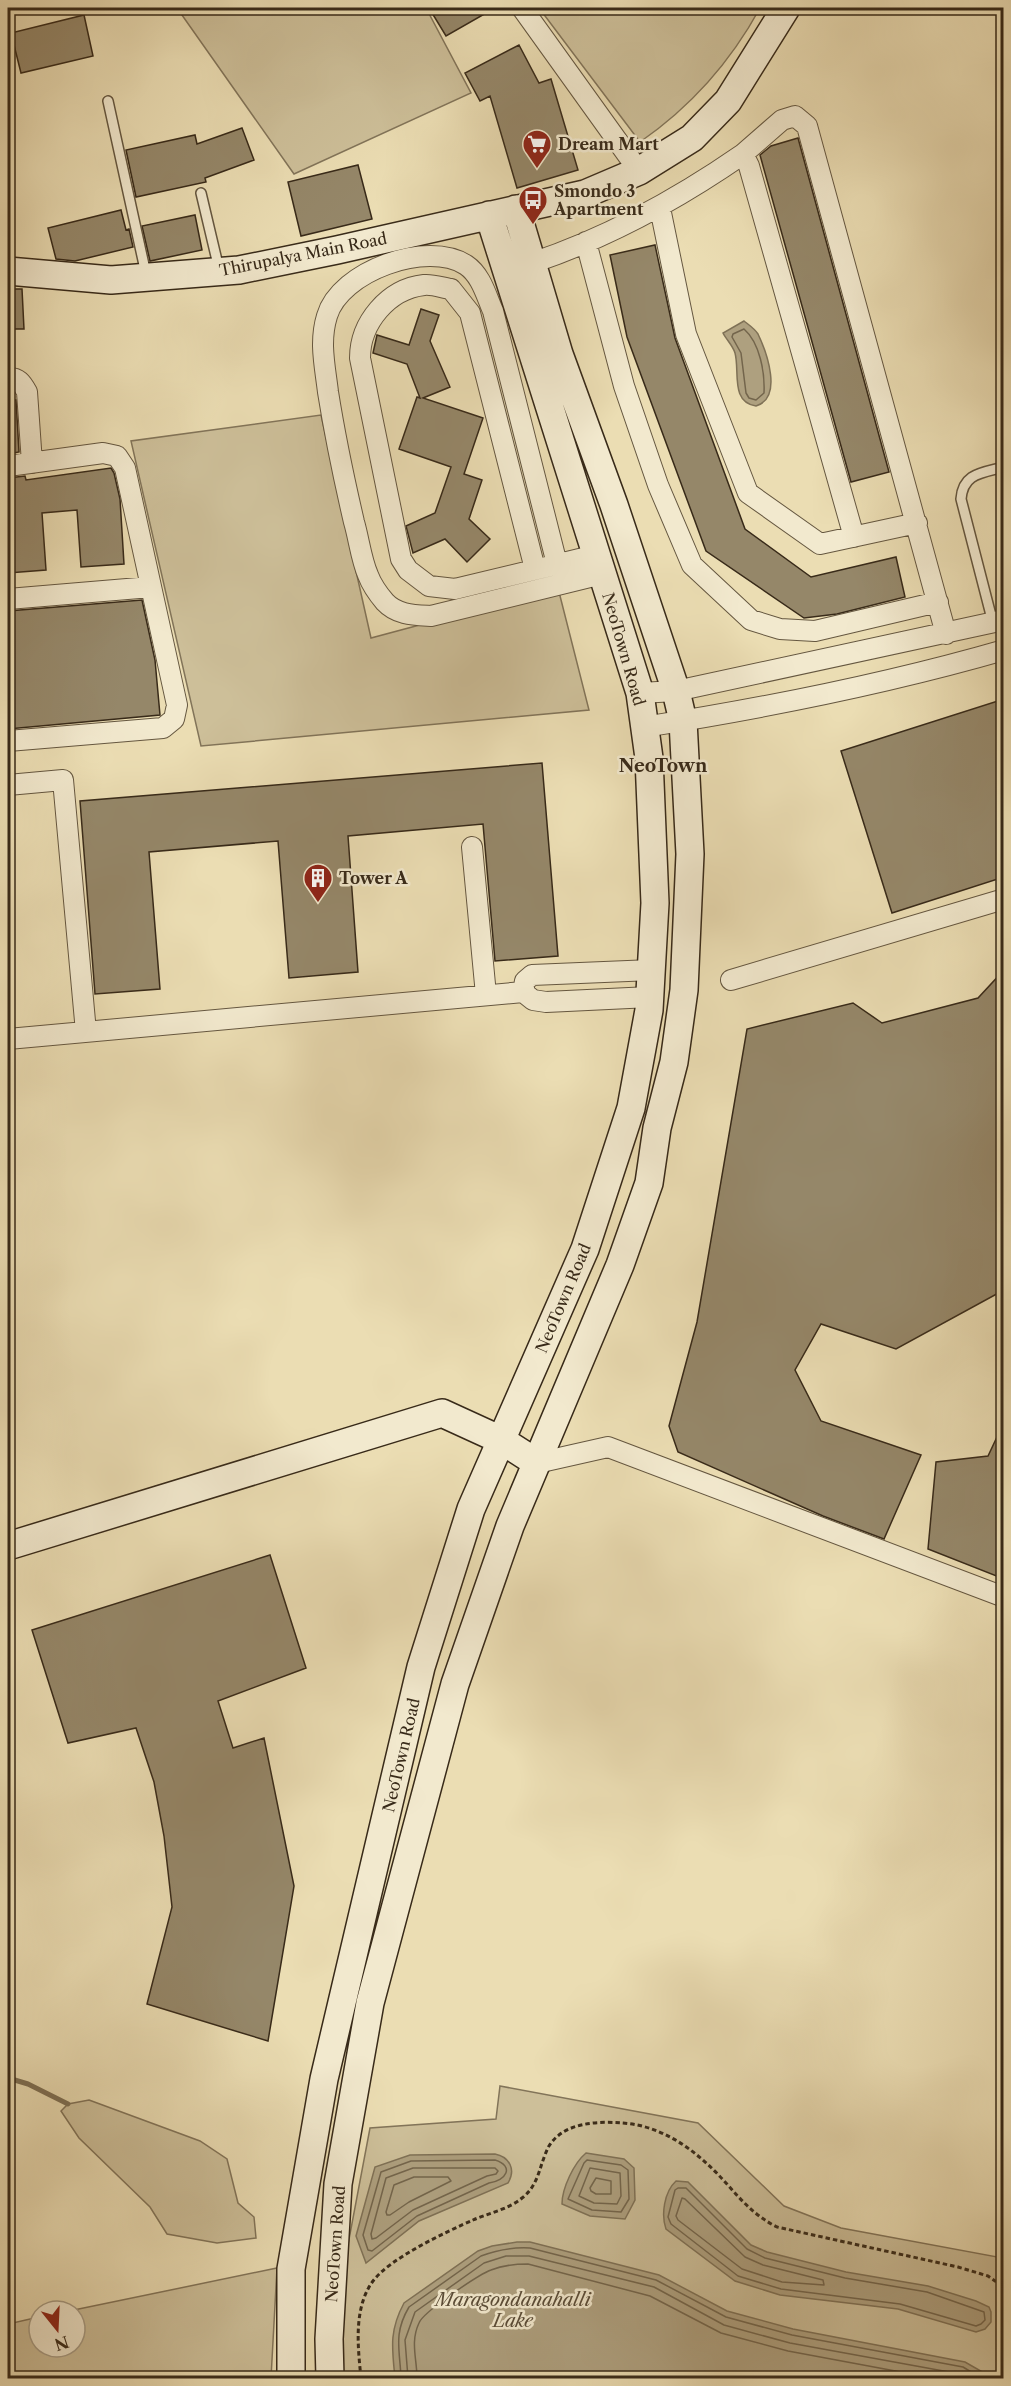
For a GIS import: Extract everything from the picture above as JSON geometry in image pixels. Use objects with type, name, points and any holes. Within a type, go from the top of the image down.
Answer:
[{"type":"street","points":[[522,8],[639,171]]},
{"type":"street","name":"Thirupalya Main Road","points":[[8,270],[111,280],[239,270],[585,194],[639,171],[692,138],[728,101],[786,8]]},
{"type":"street","points":[[538,254],[586,242],[660,208],[742,154],[782,120],[795,116],[807,126],[946,634]]},
{"type":"street","points":[[742,154],[749,166],[854,537]]},
{"type":"street","points":[[660,208],[687,334],[748,494],[820,544],[917,523]]},
{"type":"street","name":"NeoTown Road","points":[[330,2379],[329,2339],[338,2184],[370,2003],[455,1684],[510,1526],[620,1265],[642,1204],[648,1183],[657,1128],[674,1062],[684,990],[690,854],[683,721],[676,691],[614,505],[559,354],[538,254],[516,209]]},
{"type":"street","name":"NeoTown Road","points":[[291,2379],[291,2269],[324,2079],[421,1667],[471,1509],[585,1249],[631,1108],[650,1010],[655,903],[649,758],[640,693],[489,215]]},
{"type":"street","points":[[586,242],[624,386],[658,485],[692,565],[751,620],[780,629],[815,631],[939,607]]},
{"type":"street","points":[[557,564],[493,311],[480,280],[467,266],[450,257],[430,256],[390,263],[366,272],[343,288],[327,314],[321,344],[337,450],[365,564],[368,576],[385,603],[406,615],[431,616],[599,564]]},
{"type":"street","points":[[535,569],[470,313],[451,289],[427,285],[408,288],[379,307],[360,342],[360,358],[401,559],[408,570],[418,580],[429,586],[455,589],[557,564],[599,564]]},
{"type":"street","points":[[8,378],[22,382],[27,392],[32,463]]},
{"type":"street","points":[[8,466],[103,453],[117,456],[124,468],[177,705],[174,719],[163,728],[8,741]]},
{"type":"street","points":[[8,599],[151,587]]},
{"type":"street","points":[[640,693],[676,691],[998,621]]},
{"type":"street","points":[[644,727],[932,671],[1004,650]]},
{"type":"street","points":[[8,785],[63,780],[86,1032]]},
{"type":"street","points":[[472,847],[486,995]]},
{"type":"street","points":[[731,980],[1004,898]]},
{"type":"street","points":[[523,992],[525,981],[532,975],[651,984]]},
{"type":"street","points":[[8,1039],[523,992],[533,1000],[546,1002],[651,984]]},
{"type":"street","points":[[8,1546],[442,1413],[501,1440],[537,1463],[608,1447],[1004,1597]]},
{"type":"lane","points":[[108,100],[147,277]]},
{"type":"lane","points":[[201,193],[214,254],[220,271]]},
{"type":"lane","points":[[998,621],[961,500],[962,487],[970,477],[1004,467]]},
{"type":"path","points":[[361,2379],[357,2346],[358,2327],[373,2281],[431,2240],[522,2199],[535,2183],[549,2146],[564,2132],[588,2123],[632,2124],[671,2137],[706,2163],[754,2214],[777,2227],[958,2267],[988,2276],[998,2283],[1004,2292]]},
{"type":"shaded area","points":[[177,8],[426,8],[471,93],[294,174]]},
{"type":"shaded area","points":[[539,8],[760,8],[736,47],[708,82],[676,114],[640,142]]},
{"type":"shaded area","points":[[321,415],[371,638],[558,588],[589,710],[201,746],[131,441]]},
{"type":"shaded area","points":[[500,2086],[698,2123],[784,2206],[841,2228],[1003,2258],[1003,2378],[343,2378],[343,2271],[370,2128],[496,2119]]},
{"type":"shaded area","points":[[89,2100],[200,2141],[227,2159],[238,2203],[254,2217],[256,2238],[217,2243],[167,2234],[150,2207],[79,2138],[61,2111],[68,2104]]},
{"type":"shaded area","points":[[277,2268],[271,2378],[8,2378],[8,2324],[27,2320],[27,2359],[87,2359],[87,2307]]},
{"type":"water","points":[[744,321],[758,334],[770,374],[769,394],[756,406],[742,399],[739,392],[735,353],[723,333]]},
{"type":"water","points":[[586,2153],[624,2159],[634,2168],[635,2200],[625,2219],[590,2216],[562,2204],[570,2176]]},
{"type":"water","points":[[495,2154],[504,2158],[510,2165],[511,2173],[508,2183],[419,2221],[366,2263],[356,2236],[375,2167],[410,2155]]},
{"type":"water","points":[[676,2181],[688,2182],[751,2245],[767,2252],[846,2272],[928,2286],[976,2301],[989,2307],[991,2322],[985,2329],[976,2332],[898,2309],[780,2295],[735,2281],[666,2229],[665,2204],[669,2191]]},
{"type":"water","name":"Maragondanahalli Lake","points":[[517,2242],[530,2242],[659,2275],[727,2311],[793,2329],[965,2362],[986,2374],[987,2378],[395,2378],[394,2331],[404,2303],[478,2251]]},
{"type":"building","points":[[429,8],[495,8],[446,36]]},
{"type":"building","points":[[84,15],[93,56],[21,73],[11,33]]},
{"type":"building","points":[[519,45],[539,83],[551,79],[578,170],[517,188],[490,96],[480,101],[465,73]]},
{"type":"building","points":[[242,128],[254,160],[205,178],[206,182],[136,197],[126,150],[195,135],[197,144]]},
{"type":"building","points":[[798,138],[889,472],[851,482],[760,155],[771,146]]},
{"type":"building","points":[[358,165],[372,219],[301,236],[288,182]]},
{"type":"building","points":[[121,210],[133,247],[75,261],[56,259],[48,228]]},
{"type":"building","points":[[195,215],[202,250],[150,261],[142,226]]},
{"type":"building","points":[[655,245],[675,338],[745,529],[811,577],[896,557],[905,597],[837,614],[804,618],[706,551],[627,337],[610,255]]},
{"type":"building","points":[[8,289],[22,289],[24,329],[8,329]]},
{"type":"building","points":[[421,309],[439,315],[430,341],[450,387],[423,398],[483,418],[464,474],[482,480],[469,519],[490,539],[467,562],[445,539],[413,553],[406,526],[435,513],[451,467],[399,449],[417,397],[420,398],[407,364],[373,353],[377,335],[409,345]]},
{"type":"building","points":[[8,400],[16,400],[19,452],[8,454]]},
{"type":"building","points":[[111,468],[120,499],[124,564],[81,567],[77,510],[42,513],[46,570],[8,573],[8,478],[25,476],[26,480]]},
{"type":"building","points":[[142,600],[155,660],[160,715],[8,729],[8,611]]},
{"type":"building","points":[[1004,699],[1004,877],[892,913],[841,751]]},
{"type":"building","name":"Tower A","points":[[542,763],[558,956],[495,961],[483,824],[348,836],[358,972],[289,978],[278,841],[149,852],[160,989],[95,994],[80,801]]},
{"type":"building","points":[[1004,970],[1004,1290],[896,1349],[821,1324],[795,1370],[821,1421],[921,1455],[884,1539],[823,1516],[678,1452],[669,1426],[697,1322],[747,1029],[853,1003],[882,1023],[978,998]]},
{"type":"building","points":[[1004,1422],[1004,1579],[928,1549],[936,1462],[988,1456]]},
{"type":"building","points":[[270,1555],[306,1668],[218,1701],[233,1748],[264,1738],[294,1886],[268,2041],[147,2004],[172,1907],[164,1836],[154,1782],[136,1728],[68,1743],[32,1630]]},
{"type":"waterway","points":[[8,2078],[28,2084],[68,2104]]},
{"type":"place","name":"Dream Mart","points":[[537,170]]},
{"type":"place","name":"Smondo 3 Apartment","points":[[533,226]]},
{"type":"place","name":"Tower A","points":[[318,904]]},
{"type":"district","name":"NeoTown","points":[[663,766]]}]
